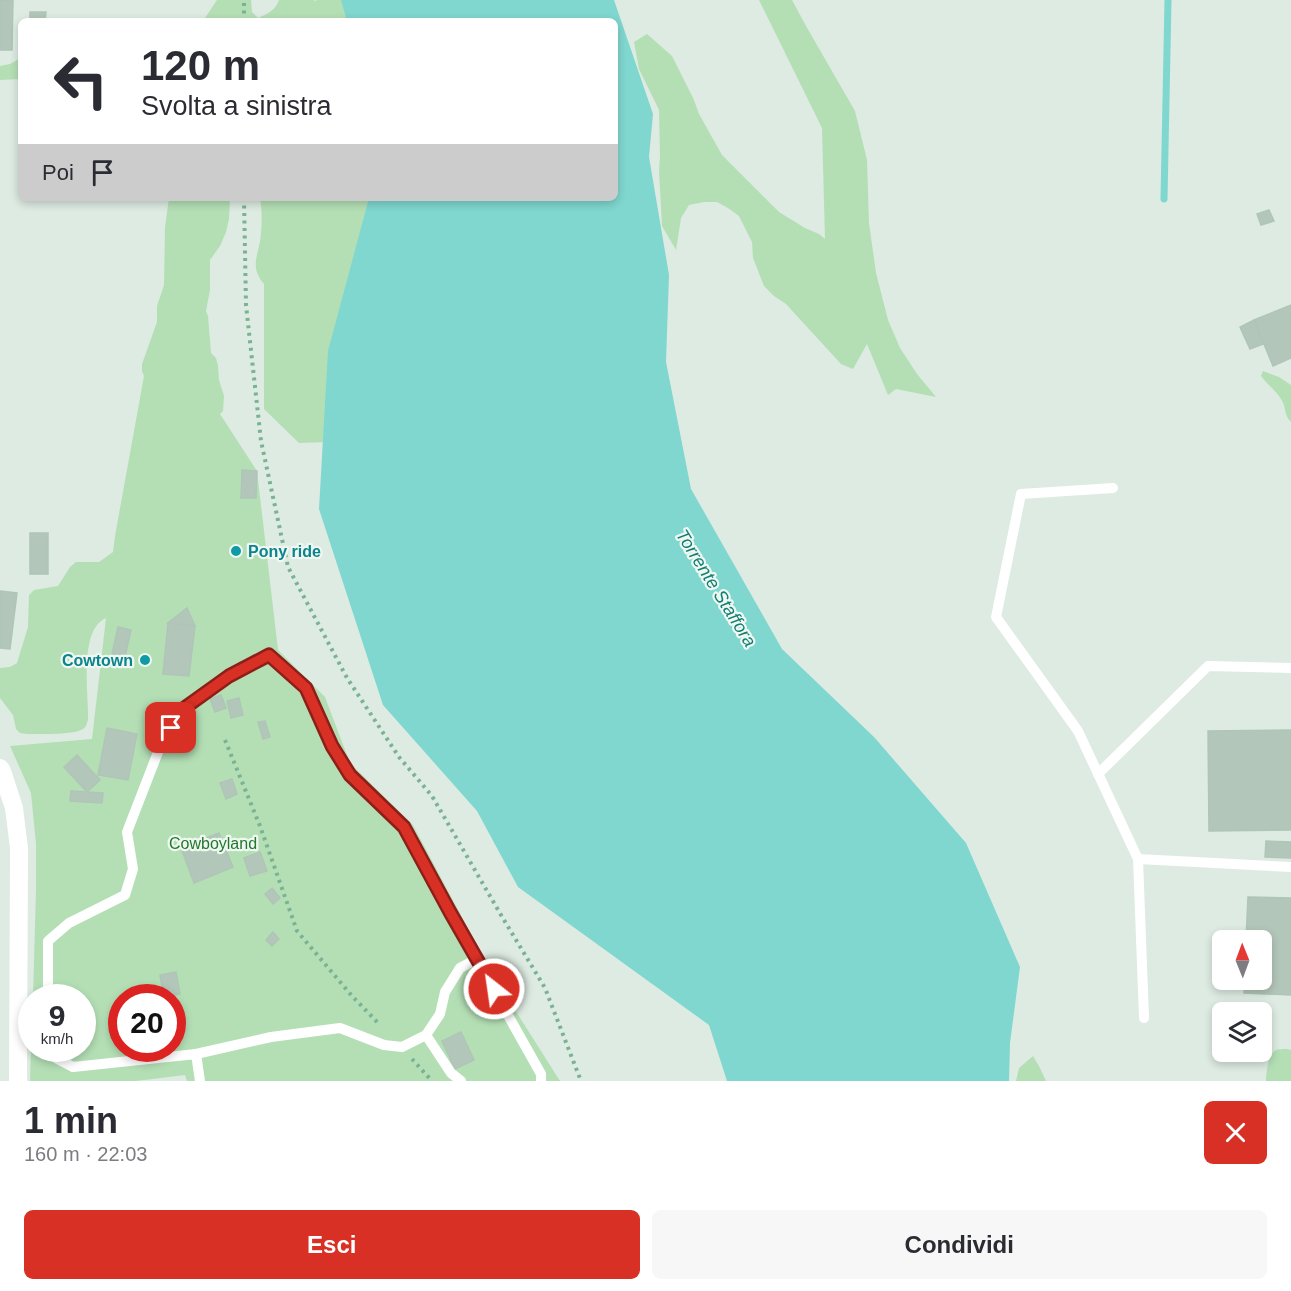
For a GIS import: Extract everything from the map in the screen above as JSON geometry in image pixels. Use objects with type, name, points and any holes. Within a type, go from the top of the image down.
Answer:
[{"type":"street","points":[[0,768],[14,808],[20,848],[18,1081]]},
{"type":"lane","points":[[1113,488],[1021,494],[996,616],[1078,731],[1138,859],[1144,1018]]},
{"type":"lane","points":[[48,984],[48,941],[69,923],[125,895],[133,869],[127,832],[160,747],[183,709],[229,676],[269,655],[306,688],[332,746],[350,775],[404,827],[541,1074],[541,1081]]},
{"type":"lane","points":[[1098,774],[1208,666],[1291,668]]},
{"type":"lane","points":[[1138,859],[1291,867]]},
{"type":"lane","points":[[64,1062],[73,1067],[196,1054],[271,1037],[340,1028],[384,1045],[402,1047],[426,1035],[440,1014],[445,992],[460,968],[477,959]]},
{"type":"lane","points":[[426,1035],[451,1073],[461,1081]]},
{"type":"lane","points":[[196,1054],[200,1081]]},
{"type":"path","points":[[244,0],[244,18]]},
{"type":"path","points":[[244,201],[246,305],[261,441],[288,567],[347,678],[399,757],[432,796],[545,988],[581,1081]]},
{"type":"path","points":[[225,740],[260,826],[297,931],[352,996],[432,1081]]},
{"type":"green space","points":[[217,0],[251,0],[252,12],[258,18],[205,18]]},
{"type":"green space","points":[[279,0],[410,0],[411,18],[258,18],[273,9]]},
{"type":"green space","points":[[759,0],[792,0],[855,111],[867,160],[869,223],[876,273],[888,320],[900,348],[936,397],[896,389],[888,395],[867,344],[853,369],[841,364],[786,304],[764,286],[753,258],[752,242],[739,216],[728,208],[717,202],[689,205],[681,218],[676,250],[662,226],[659,110],[639,69],[634,42],[647,34],[672,56],[699,114],[722,155],[779,212],[825,239],[822,128]]},
{"type":"green space","points":[[18,60],[18,79],[0,80],[0,66]]},
{"type":"green space","name":"Cowboyland","points":[[169,201],[230,201],[226,232],[210,260],[210,290],[206,311],[211,353],[216,358],[224,396],[223,411],[220,414],[257,471],[278,650],[325,697],[350,763],[413,825],[491,972],[560,1081],[187,1081],[185,1075],[136,1081],[30,1081],[31,1062],[96,1062],[96,984],[33,984],[36,844],[31,793],[10,746],[92,739],[106,618],[97,625],[88,649],[88,720],[86,726],[79,731],[56,734],[20,733],[16,729],[13,715],[0,698],[0,668],[10,667],[17,663],[28,627],[29,595],[34,590],[58,586],[76,562],[99,562],[113,552],[144,376],[142,364],[157,322],[157,306],[164,285],[165,227]]},
{"type":"green space","points":[[260,201],[406,201],[326,442],[299,443],[264,409],[264,284],[259,277],[256,265]]},
{"type":"green space","points":[[1263,371],[1291,385],[1291,422],[1281,399],[1261,376]]},
{"type":"green space","points":[[1276,1050],[1291,1050],[1291,1081],[1266,1081],[1268,1062],[1272,1062],[1272,1054]]},
{"type":"green space","points":[[1033,1056],[1046,1081],[1016,1081],[1019,1068]]},
{"type":"water","name":"Torrente Staffora","points":[[341,0],[614,0],[653,114],[649,157],[669,275],[666,362],[691,489],[782,649],[874,737],[966,843],[1020,967],[1010,1043],[1009,1081],[727,1081],[709,1025],[518,887],[477,811],[383,705],[319,509],[328,351],[368,201],[618,201],[618,18],[346,18]]},
{"type":"building","points":[[0,0],[13,0],[12,50],[0,50]]},
{"type":"building","points":[[30,12],[46,12],[45,18],[30,18]]},
{"type":"building","points":[[1269,210],[1274,221],[1261,225],[1257,214]]},
{"type":"building","points":[[1291,305],[1291,358],[1273,366],[1254,320]]},
{"type":"building","points":[[1254,320],[1263,344],[1250,349],[1240,327]]},
{"type":"building","points":[[242,470],[257,471],[256,498],[241,498]]},
{"type":"building","points":[[30,533],[48,533],[48,574],[30,574]]},
{"type":"building","points":[[0,591],[17,593],[10,649],[0,648]]},
{"type":"building","points":[[187,608],[195,626],[168,623]]},
{"type":"building","points":[[168,623],[195,626],[189,676],[163,674]]},
{"type":"building","points":[[118,627],[131,630],[125,657],[112,654]]},
{"type":"building","points":[[221,695],[226,708],[215,712],[210,699]]},
{"type":"building","points":[[239,698],[243,715],[231,718],[227,701]]},
{"type":"building","points":[[265,721],[270,737],[263,739],[258,722]]},
{"type":"building","points":[[107,728],[137,734],[128,780],[98,775]]},
{"type":"building","points":[[1291,730],[1291,830],[1209,831],[1208,731]]},
{"type":"building","points":[[77,755],[100,780],[87,792],[64,767]]},
{"type":"building","points":[[232,779],[237,794],[226,799],[220,783]]},
{"type":"building","points":[[71,791],[103,793],[102,803],[70,801]]},
{"type":"building","points":[[219,833],[233,867],[194,883],[181,848]]},
{"type":"building","points":[[1266,841],[1291,842],[1291,858],[1265,857]]},
{"type":"building","points":[[260,852],[267,871],[250,876],[244,858]]},
{"type":"building","points":[[272,888],[280,898],[273,904],[265,894]]},
{"type":"building","points":[[1248,897],[1291,898],[1291,995],[1244,993],[1244,990],[1272,990],[1272,930],[1246,930]]},
{"type":"building","points":[[273,932],[279,939],[272,946],[266,940]]},
{"type":"building","points":[[176,972],[178,984],[162,984],[160,975]]},
{"type":"building","points":[[461,1032],[474,1060],[455,1069],[442,1041]]},
{"type":"waterway","points":[[1164,199],[1168,0]]},
{"type":"place","name":"Pony ride","points":[[236,551]]},
{"type":"place","name":"Cowtown","points":[[145,660]]},
{"type":"route","points":[[171,728],[183,709],[229,676],[269,655],[306,688],[332,746],[350,775],[404,827],[494,989]]}]
